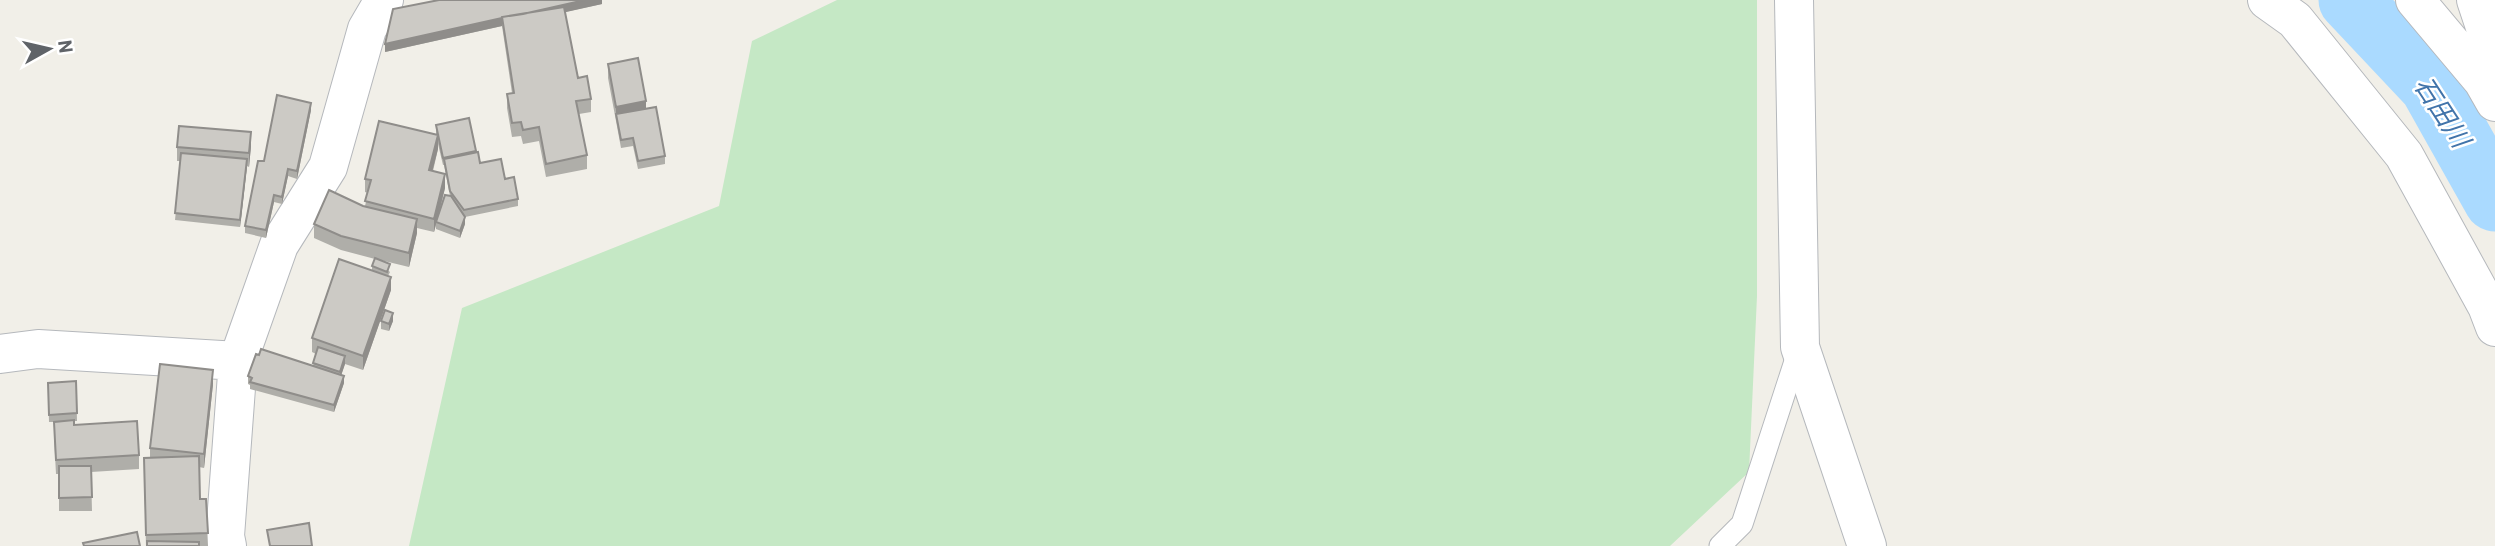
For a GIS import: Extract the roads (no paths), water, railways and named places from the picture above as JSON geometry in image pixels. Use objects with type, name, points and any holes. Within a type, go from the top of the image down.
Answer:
[{"type":"street","points":[[227,546],[225,536],[238,361],[279,245],[328,167],[367,29],[384,0]]},
{"type":"street","points":[[1794,0],[1800,347],[1867,546]]},
{"type":"street","points":[[2267,0],[2295,20],[2404,155],[2487,306],[2495,327]]},
{"type":"street","points":[[2415,0],[2489,92]]},
{"type":"street","points":[[2476,0],[2488,36],[2489,92]]},
{"type":"street","points":[[0,354],[38,349],[238,361]]},
{"type":"lane","points":[[1720,546],[1742,524],[1800,347]]},
{"type":"waterway","name":"石田川","points":[[2350,0],[2431,86],[2495,200]]}]
